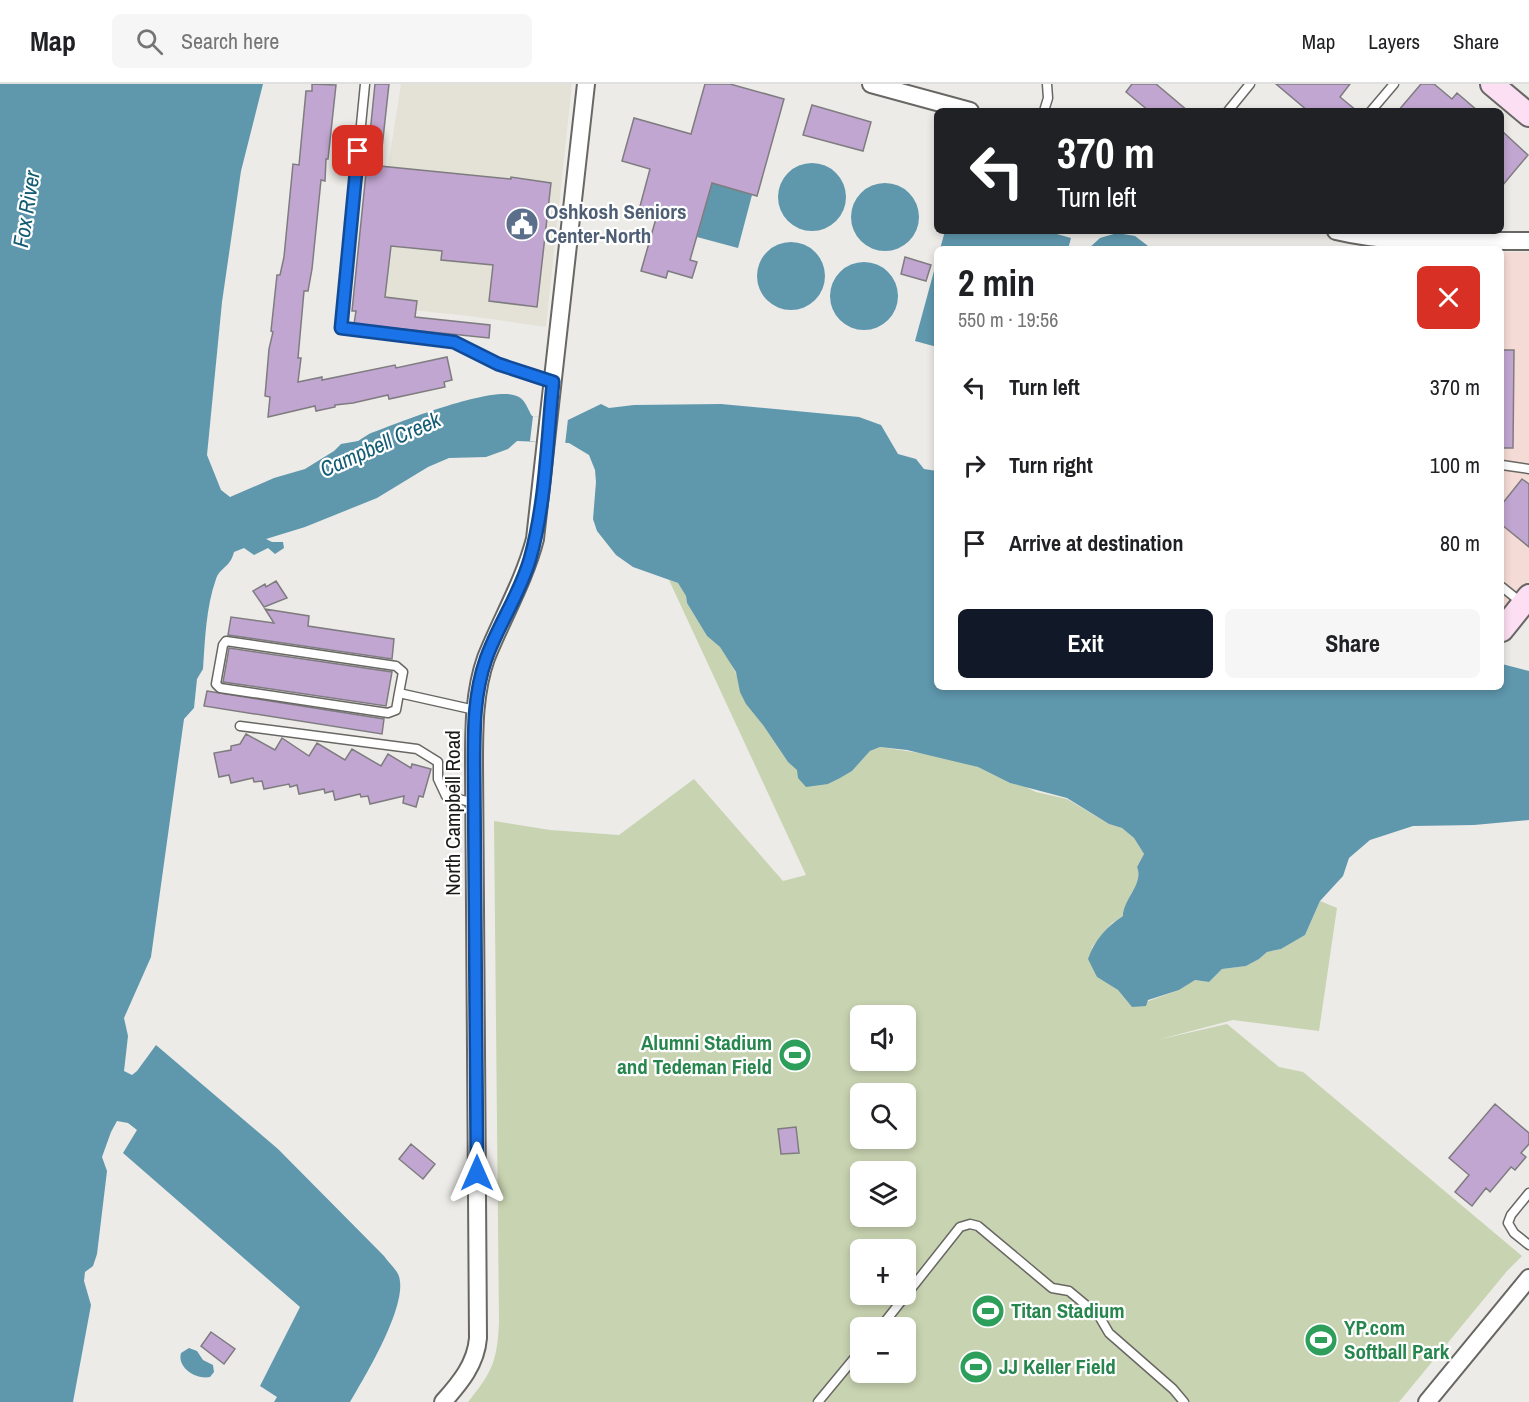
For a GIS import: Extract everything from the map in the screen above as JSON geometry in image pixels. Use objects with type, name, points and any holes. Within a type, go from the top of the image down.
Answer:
[{"type":"main road","points":[[1492,84],[1529,115]]},
{"type":"main road","points":[[1504,628],[1526,600]]},
{"type":"street","name":"North Campbell Road","points":[[443,1402],[459,1384],[472,1362],[478,1338],[475,710],[481,675],[487,657],[530,562],[540,514],[586,84]]},
{"type":"street","points":[[871,84],[959,108]]},
{"type":"street","points":[[1349,234],[1400,245],[1529,241]]},
{"type":"street","points":[[1427,1402],[1529,1278]]},
{"type":"lane","points":[[365,84],[341,328],[454,342],[498,364],[553,382]]},
{"type":"lane","points":[[1045,108],[1048,98],[1047,84]]},
{"type":"lane","points":[[1230,108],[1250,84]]},
{"type":"lane","points":[[1374,108],[1394,84]]},
{"type":"lane","points":[[1504,465],[1529,469]]},
{"type":"lane","points":[[1504,588],[1526,600]]},
{"type":"lane","points":[[226,641],[396,666],[403,672],[399,693],[396,710],[388,713],[220,688],[216,684],[223,645],[226,641]]},
{"type":"lane","points":[[399,693],[475,710]]},
{"type":"lane","points":[[240,726],[417,749],[438,762],[438,779],[446,796],[475,803]]},
{"type":"lane","points":[[1529,1194],[1511,1215],[1508,1223],[1514,1233],[1529,1245]]},
{"type":"lane","points":[[889,1317],[960,1227],[970,1224],[978,1226],[1052,1288],[1069,1291],[1099,1316],[1109,1333],[1173,1389],[1184,1402]]},
{"type":"lane","points":[[818,1402],[850,1363]]},
{"type":"shaded area","points":[[401,84],[572,84],[546,327],[470,316],[372,306],[388,166]]},
{"type":"shaded area","points":[[1504,252],[1529,252],[1529,580],[1504,611]]},
{"type":"green space","points":[[669,580],[678,583],[707,636],[720,647],[729,660],[763,725],[788,762],[828,784],[852,771],[870,751],[880,747],[933,755],[978,767],[1010,783],[1036,792],[1067,799],[1109,824],[1122,828],[1134,838],[1144,854],[1137,867],[1136,885],[1126,904],[1123,916],[1112,923],[1092,947],[1097,977],[1118,990],[1132,1007],[1179,990],[1194,980],[1209,982],[1222,969],[1246,966],[1267,952],[1281,949],[1305,935],[1320,901],[1337,908],[1319,1031],[1233,1020],[1157,1040],[1227,1024],[1279,1067],[1303,1072],[1522,1256],[1507,1271],[1399,1402],[468,1402],[492,1366],[497,1348],[499,1323],[494,821],[550,830],[619,835],[694,779],[783,881],[806,875]]},
{"type":"water","points":[[0,84],[263,84],[241,171],[222,302],[207,455],[221,490],[230,497],[274,478],[305,469],[341,444],[358,441],[369,434],[422,414],[490,395],[507,394],[519,397],[532,416],[568,420],[601,404],[609,408],[634,405],[721,404],[859,417],[881,425],[898,454],[916,459],[924,469],[934,471],[934,690],[1504,690],[1504,665],[1529,671],[1529,820],[1474,825],[1413,826],[1370,840],[1349,858],[1343,876],[1320,901],[1305,935],[1281,949],[1267,952],[1246,966],[1222,969],[1209,982],[1195,980],[1179,990],[1148,1000],[1146,1006],[1132,1007],[1118,990],[1097,977],[1088,959],[1102,934],[1123,916],[1126,904],[1136,885],[1137,867],[1144,854],[1134,838],[1122,828],[1109,824],[1067,798],[1010,783],[978,767],[907,750],[880,747],[870,751],[852,771],[840,778],[828,784],[806,787],[798,778],[797,770],[788,762],[746,704],[740,692],[736,672],[720,647],[707,636],[678,583],[633,567],[616,555],[597,531],[593,519],[595,470],[589,455],[569,443],[517,441],[508,449],[486,457],[449,458],[428,467],[377,498],[305,527],[266,539],[272,542],[283,542],[284,548],[275,554],[268,548],[254,555],[244,548],[234,552],[230,561],[218,575],[213,590],[206,624],[203,669],[197,679],[194,708],[184,719],[151,957],[124,1018],[128,1036],[124,1071],[132,1075],[137,1071],[156,1045],[278,1149],[384,1256],[398,1274],[400,1286],[398,1302],[384,1339],[350,1402],[274,1402],[277,1397],[260,1386],[300,1307],[123,1153],[137,1130],[128,1123],[117,1121],[102,1157],[107,1171],[97,1254],[93,1266],[85,1272],[84,1281],[91,1305],[73,1402],[0,1402]]},
{"type":"water","points":[[805,163],[819,163],[831,168],[841,178],[846,197],[841,216],[831,226],[819,231],[805,231],[793,226],[783,216],[778,204],[778,190],[783,178],[793,168]]},
{"type":"water","points":[[712,183],[752,195],[738,248],[697,237]]},
{"type":"water","points":[[885,183],[898,185],[909,193],[917,204],[919,217],[917,230],[909,241],[898,249],[885,251],[872,249],[861,241],[853,230],[851,217],[853,204],[861,193],[872,185]]},
{"type":"water","points":[[944,234],[1057,234],[1071,238],[1069,246],[941,246]]},
{"type":"water","points":[[1123,234],[1135,236],[1148,246],[1091,246],[1100,238]]},
{"type":"water","points":[[791,242],[804,244],[815,252],[823,263],[825,276],[823,289],[815,300],[804,308],[791,310],[778,308],[767,300],[759,289],[757,276],[759,263],[767,252],[778,244]]},
{"type":"water","points":[[864,262],[877,265],[888,272],[895,283],[898,296],[895,309],[888,320],[877,327],[864,330],[851,327],[840,320],[833,309],[830,296],[833,283],[840,272],[851,265]]},
{"type":"water","points":[[934,271],[934,346],[915,341]]},
{"type":"water","points":[[189,1348],[197,1351],[203,1360],[213,1365],[214,1372],[210,1377],[194,1375],[182,1364],[181,1353]]},
{"type":"pier","points":[[533,416],[568,419],[565,445],[530,441]]},
{"type":"building","points":[[312,84],[336,85],[325,181],[321,180],[312,269],[308,291],[304,291],[298,382],[322,377],[322,380],[395,365],[396,368],[447,357],[452,380],[444,382],[445,387],[389,399],[388,395],[316,411],[315,406],[268,417],[270,397],[265,396],[277,275],[280,275],[284,257],[293,164],[299,165],[306,91],[312,91]]},
{"type":"building","points":[[375,84],[389,84],[380,166],[511,179],[511,177],[551,183],[537,307],[489,301],[493,265],[441,260],[442,251],[391,246],[385,297],[417,301],[415,317],[490,325],[489,338],[354,324],[356,311],[352,311]]},
{"type":"building","points":[[705,84],[730,84],[784,99],[757,196],[712,183],[690,260],[697,262],[692,278],[668,271],[666,278],[641,271],[657,215],[639,210],[650,169],[622,161],[634,118],[691,134]]},
{"type":"building","points":[[1132,84],[1156,84],[1184,108],[1145,108],[1126,92]]},
{"type":"building","points":[[1276,84],[1350,84],[1340,97],[1353,108],[1304,108]]},
{"type":"building","points":[[1421,84],[1434,84],[1452,99],[1457,93],[1474,108],[1401,108]]},
{"type":"building","points":[[812,105],[871,122],[863,151],[803,135]]},
{"type":"building","points":[[1504,133],[1528,155],[1504,184]]},
{"type":"building","points":[[905,257],[931,265],[926,281],[901,274]]},
{"type":"building","points":[[1504,350],[1514,350],[1513,448],[1504,448]]},
{"type":"building","points":[[1522,479],[1529,484],[1529,547],[1504,527],[1504,502]]},
{"type":"building","points":[[276,581],[287,598],[264,607],[253,591]]},
{"type":"building","points":[[265,609],[309,616],[308,626],[394,639],[392,659],[228,635],[231,617],[274,623]]},
{"type":"building","points":[[229,648],[392,672],[386,706],[223,682]]},
{"type":"building","points":[[207,691],[384,719],[382,734],[204,706]]},
{"type":"building","points":[[246,734],[275,750],[282,738],[309,756],[317,743],[345,760],[352,749],[381,766],[388,754],[411,768],[412,764],[431,769],[423,797],[419,796],[416,807],[403,803],[404,796],[370,804],[368,796],[361,797],[360,794],[335,800],[333,791],[325,793],[324,789],[299,794],[297,785],[290,787],[289,784],[264,789],[262,781],[254,782],[253,778],[231,783],[229,775],[219,777],[214,753],[231,750],[231,746],[240,744]]},
{"type":"building","points":[[1495,1104],[1529,1133],[1529,1144],[1521,1153],[1526,1157],[1515,1170],[1511,1167],[1490,1192],[1486,1188],[1472,1206],[1455,1192],[1469,1175],[1449,1158]]},
{"type":"building","points":[[796,1127],[799,1153],[781,1154],[778,1129]]},
{"type":"building","points":[[411,1144],[435,1164],[423,1179],[399,1159]]},
{"type":"building","points":[[211,1332],[235,1349],[224,1364],[201,1346]]},
{"type":"place","name":"Oshkosh Seniors Center-North","points":[[522,224]]},
{"type":"place","name":"Alumni Stadium and Tedeman Field","points":[[795,1055]]},
{"type":"place","name":"Titan Stadium","points":[[988,1311]]},
{"type":"place","name":"YP.com Softball Park","points":[[1321,1340]]},
{"type":"place","name":"JJ Keller Field","points":[[976,1367]]},
{"type":"route","points":[[358,151],[341,328],[454,342],[498,364],[553,382],[536,539],[521,584],[487,657],[481,675],[475,710],[477,1173]]},
{"type":"water label","name":"Fox River","points":[[26,209]]},
{"type":"water label","name":"Campbell Creek","points":[[380,444]]}]
